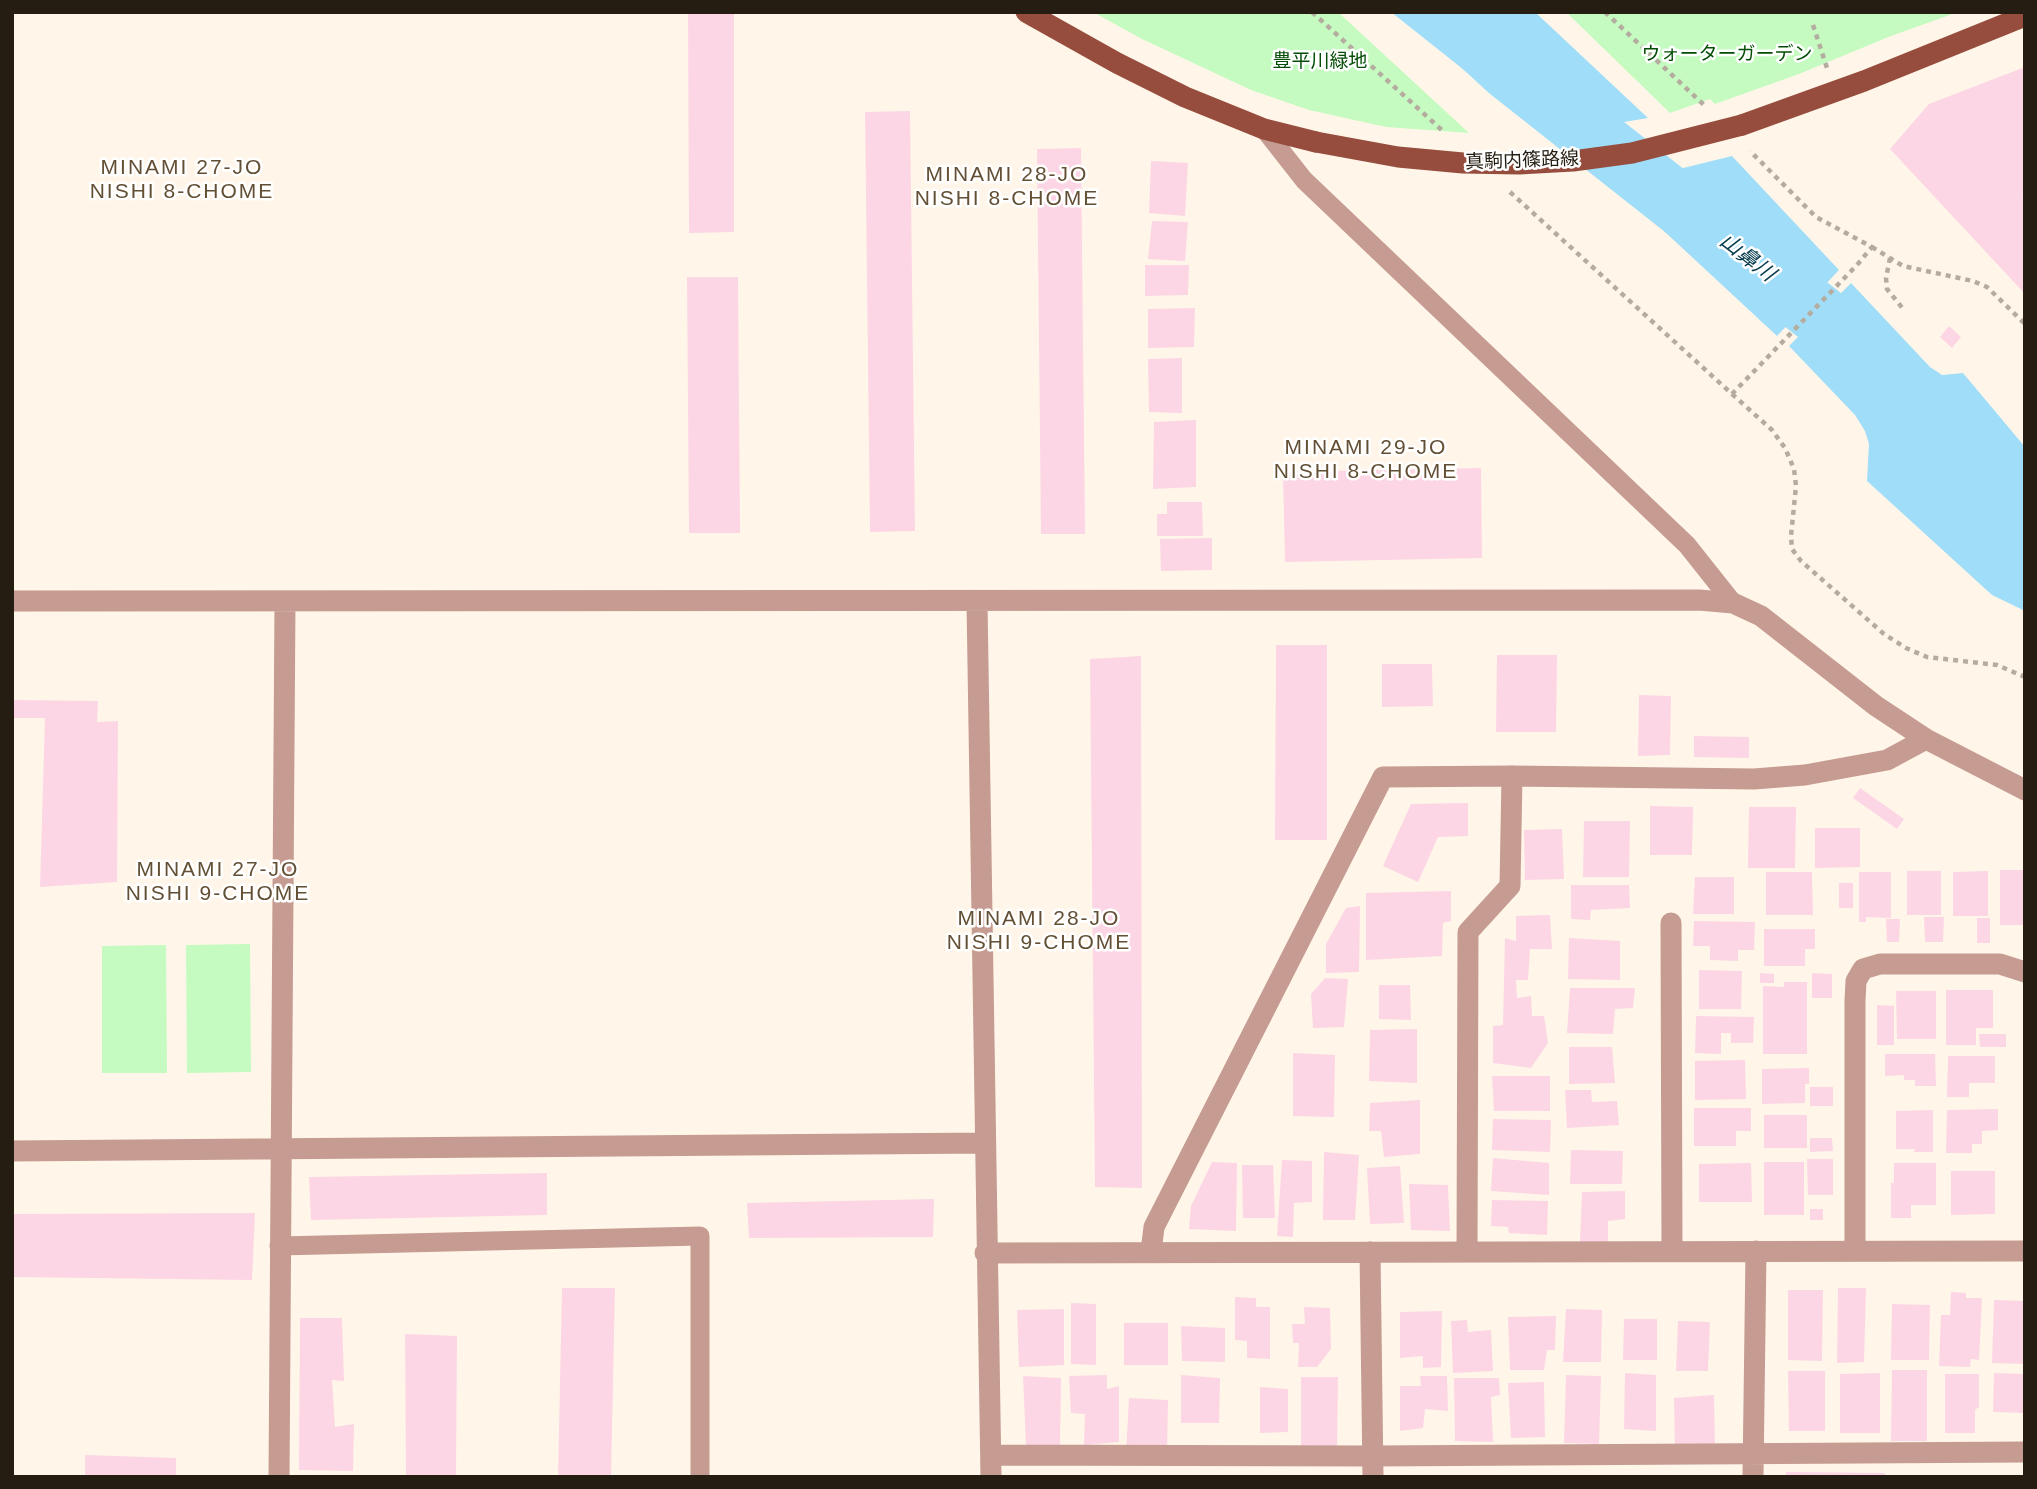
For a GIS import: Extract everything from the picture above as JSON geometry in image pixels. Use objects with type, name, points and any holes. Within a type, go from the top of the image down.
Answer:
[{"type":"main road","name":"真駒内篠路線","points":[[1026,12],[1185,97],[1264,129],[1398,157],[1463,163],[1520,164],[1573,161],[1632,153],[1742,125],[1864,81],[2025,16]]},
{"type":"street","points":[[12,601],[1699,600],[1732,603],[1761,615],[1876,706],[1926,739],[2025,790]]},
{"type":"street","points":[[279,1477],[285,601]]},
{"type":"street","points":[[977,602],[985,1253],[991,1477]]},
{"type":"street","points":[[1151,1252],[1154,1227],[1382,777],[1754,779],[1805,775],[1887,760],[1926,739]]},
{"type":"street","points":[[1467,1252],[1468,932],[1510,886],[1512,776]]},
{"type":"street","points":[[1671,923],[1672,1251]]},
{"type":"street","points":[[1855,1251],[1854,1001],[1856,981],[1863,969],[1880,964],[2000,964],[2025,972]]},
{"type":"street","points":[[12,1151],[984,1143]]},
{"type":"street","points":[[1753,1477],[1756,1251]]},
{"type":"street","points":[[985,1253],[2025,1251]]},
{"type":"street","points":[[1370,1252],[1373,1466]]},
{"type":"street","points":[[991,1455],[1373,1466],[1752,1453],[2025,1452]]},
{"type":"lane","points":[[1264,129],[1304,180],[1686,545],[1732,603]]},
{"type":"lane","points":[[279,1246],[700,1236],[700,1477]]},
{"type":"path","points":[[1312,12],[1445,133]]},
{"type":"path","points":[[1813,25],[1826,68]]},
{"type":"path","points":[[1507,189],[1772,430],[1785,448],[1794,469],[1796,486],[1791,536],[1792,549],[1801,561],[1884,634],[1906,648],[1927,657],[1997,665],[2025,677]]},
{"type":"path","points":[[1872,247],[1903,266],[1973,281],[1987,287],[2025,324]]},
{"type":"path","points":[[1890,258],[1886,278],[1888,289],[1904,310]]},
{"type":"path","points":[[1732,394],[1857,265]]},
{"type":"green space","name":"豊平川緑地","points":[[1093,12],[1338,12],[1469,133],[1386,127],[1309,110],[1251,90],[1142,39]]},
{"type":"green space","name":"ウォーターガーデン","points":[[1566,12],[1958,12],[1715,104],[1710,99],[1670,113]]},
{"type":"green space","points":[[250,944],[251,1072],[187,1073],[186,945]]},
{"type":"green space","points":[[166,945],[167,1073],[102,1073],[102,946]]},
{"type":"water","points":[[1391,12],[1535,12],[1648,118],[1546,135]]},
{"type":"water","points":[[1732,156],[1839,270],[1777,336],[1609,180],[1671,171]]},
{"type":"water","points":[[1851,283],[1930,367],[1942,375],[1963,373],[2025,447],[2025,611],[1992,595],[1867,481],[1869,444],[1865,431],[1855,415],[1789,346]]},
{"type":"building","points":[[688,12],[734,12],[734,232],[689,233]]},
{"type":"building","points":[[2025,67],[2025,193],[2022,194],[2025,197],[2025,294],[1890,149],[1929,104]]},
{"type":"building","points":[[910,111],[915,531],[870,532],[865,112]]},
{"type":"building","points":[[1081,148],[1085,534],[1041,534],[1037,149]]},
{"type":"building","points":[[1151,161],[1188,163],[1185,216],[1149,213]]},
{"type":"building","points":[[1152,221],[1188,222],[1185,261],[1148,259]]},
{"type":"building","points":[[1145,265],[1189,265],[1188,295],[1145,296]]},
{"type":"building","points":[[687,277],[738,277],[740,533],[689,533]]},
{"type":"building","points":[[1195,308],[1194,347],[1148,348],[1148,309]]},
{"type":"building","points":[[1949,326],[1961,337],[1952,348],[1940,337]]},
{"type":"building","points":[[1182,358],[1182,413],[1149,412],[1148,359]]},
{"type":"building","points":[[1196,420],[1196,487],[1153,489],[1154,422]]},
{"type":"building","points":[[1481,468],[1482,558],[1285,562],[1283,472]]},
{"type":"building","points":[[1167,502],[1202,502],[1203,536],[1157,536],[1157,514],[1167,514]]},
{"type":"building","points":[[1212,538],[1212,570],[1161,571],[1160,539]]},
{"type":"building","points":[[1276,645],[1327,645],[1327,840],[1275,840]]},
{"type":"building","points":[[1497,655],[1557,655],[1556,732],[1496,732]]},
{"type":"building","points":[[1141,656],[1142,1188],[1095,1187],[1090,659]]},
{"type":"building","points":[[1382,664],[1432,664],[1433,706],[1382,707]]},
{"type":"building","points":[[1639,695],[1671,696],[1670,755],[1638,756]]},
{"type":"building","points":[[12,700],[98,701],[97,722],[118,721],[117,882],[40,887],[45,718],[12,718]]},
{"type":"building","points":[[1694,736],[1749,737],[1749,758],[1694,757]]},
{"type":"building","points":[[1860,788],[1904,819],[1897,829],[1853,798]]},
{"type":"building","points":[[1468,803],[1468,836],[1438,837],[1418,882],[1383,866],[1411,804]]},
{"type":"building","points":[[1650,806],[1693,807],[1692,855],[1650,855]]},
{"type":"building","points":[[1749,807],[1796,807],[1795,868],[1748,868]]},
{"type":"building","points":[[1584,821],[1630,821],[1629,877],[1583,877]]},
{"type":"building","points":[[1815,828],[1860,828],[1860,867],[1815,868]]},
{"type":"building","points":[[1562,829],[1564,879],[1525,880],[1524,830]]},
{"type":"building","points":[[2000,870],[2025,870],[2025,925],[2000,925]]},
{"type":"building","points":[[1907,871],[1941,871],[1941,915],[1907,915]]},
{"type":"building","points":[[1988,871],[1988,916],[1953,916],[1953,872]]},
{"type":"building","points":[[1766,872],[1812,872],[1813,915],[1766,915]]},
{"type":"building","points":[[1859,872],[1891,872],[1891,918],[1866,917],[1866,922],[1859,922]]},
{"type":"building","points":[[1695,877],[1734,877],[1734,914],[1693,914]]},
{"type":"building","points":[[1839,883],[1853,883],[1853,908],[1839,908]]},
{"type":"building","points":[[1571,885],[1629,885],[1630,908],[1591,910],[1590,920],[1571,919]]},
{"type":"building","points":[[1451,891],[1451,921],[1443,923],[1442,956],[1366,960],[1366,893]]},
{"type":"building","points":[[1360,906],[1359,972],[1326,973],[1326,944],[1346,908]]},
{"type":"building","points":[[1550,915],[1552,949],[1530,949],[1528,980],[1516,980],[1517,998],[1531,996],[1532,1016],[1544,1016],[1548,1043],[1531,1068],[1493,1063],[1493,1026],[1503,1025],[1505,938],[1516,941],[1516,916]]},
{"type":"building","points":[[1924,917],[1944,917],[1943,942],[1925,942]]},
{"type":"building","points":[[1977,918],[1990,918],[1990,943],[1977,943]]},
{"type":"building","points":[[1886,919],[1900,919],[1899,942],[1887,942]]},
{"type":"building","points":[[1694,921],[1755,922],[1754,950],[1738,950],[1738,961],[1710,960],[1710,946],[1693,946]]},
{"type":"building","points":[[1764,929],[1815,929],[1815,949],[1805,949],[1805,966],[1764,966]]},
{"type":"building","points":[[1569,938],[1620,941],[1620,980],[1568,979]]},
{"type":"building","points":[[1699,970],[1742,971],[1741,1009],[1699,1009]]},
{"type":"building","points":[[1760,973],[1774,974],[1774,983],[1760,983]]},
{"type":"building","points":[[1812,973],[1832,974],[1832,998],[1812,998]]},
{"type":"building","points":[[1325,978],[1348,979],[1344,1027],[1313,1028],[1311,994]]},
{"type":"building","points":[[1784,982],[1807,982],[1807,1054],[1763,1054],[1763,986],[1784,987]]},
{"type":"building","points":[[1379,985],[1410,985],[1411,1020],[1379,1019]]},
{"type":"building","points":[[1570,988],[1635,988],[1633,1008],[1615,1009],[1613,1034],[1567,1033]]},
{"type":"building","points":[[1946,990],[1993,990],[1993,1028],[1976,1028],[1976,1045],[1946,1045]]},
{"type":"building","points":[[1896,991],[1936,991],[1936,1039],[1897,1039]]},
{"type":"building","points":[[1877,1005],[1894,1006],[1894,1045],[1877,1045]]},
{"type":"building","points":[[1696,1016],[1754,1017],[1753,1043],[1731,1043],[1731,1033],[1721,1033],[1721,1054],[1695,1053]]},
{"type":"building","points":[[1417,1029],[1417,1083],[1369,1081],[1370,1030]]},
{"type":"building","points":[[1979,1034],[2006,1034],[2006,1047],[1980,1047]]},
{"type":"building","points":[[1569,1047],[1612,1047],[1615,1083],[1569,1084]]},
{"type":"building","points":[[1293,1053],[1335,1055],[1334,1117],[1293,1116]]},
{"type":"building","points":[[1885,1054],[1935,1054],[1936,1086],[1915,1086],[1915,1080],[1904,1080],[1904,1075],[1885,1076]]},
{"type":"building","points":[[1948,1056],[1995,1056],[1995,1083],[1969,1083],[1969,1097],[1947,1097]]},
{"type":"building","points":[[1745,1060],[1746,1099],[1695,1100],[1695,1061]]},
{"type":"building","points":[[1809,1068],[1809,1084],[1805,1084],[1805,1103],[1762,1104],[1762,1069]]},
{"type":"building","points":[[1492,1076],[1550,1076],[1550,1111],[1494,1111]]},
{"type":"building","points":[[1810,1087],[1833,1087],[1833,1106],[1810,1106]]},
{"type":"building","points":[[1565,1090],[1591,1090],[1592,1102],[1617,1101],[1619,1125],[1567,1128]]},
{"type":"building","points":[[1420,1100],[1420,1154],[1384,1157],[1381,1131],[1369,1131],[1370,1103]]},
{"type":"building","points":[[1694,1108],[1751,1108],[1751,1131],[1736,1131],[1736,1146],[1694,1146]]},
{"type":"building","points":[[1998,1109],[1998,1130],[1982,1131],[1982,1144],[1972,1144],[1972,1153],[1946,1153],[1947,1110]]},
{"type":"building","points":[[1933,1110],[1933,1152],[1896,1149],[1896,1111]]},
{"type":"building","points":[[1764,1115],[1807,1115],[1807,1148],[1764,1148]]},
{"type":"building","points":[[1493,1119],[1551,1120],[1550,1152],[1492,1150]]},
{"type":"building","points":[[1810,1138],[1832,1138],[1833,1151],[1810,1152]]},
{"type":"building","points":[[1571,1150],[1623,1151],[1622,1184],[1570,1184]]},
{"type":"building","points":[[1324,1152],[1359,1155],[1355,1220],[1323,1220]]},
{"type":"building","points":[[1493,1158],[1549,1163],[1549,1195],[1491,1191]]},
{"type":"building","points":[[1807,1159],[1833,1159],[1833,1195],[1808,1195]]},
{"type":"building","points":[[1282,1160],[1312,1161],[1312,1202],[1294,1203],[1293,1237],[1277,1236]]},
{"type":"building","points":[[1212,1162],[1237,1163],[1236,1231],[1189,1229],[1191,1206]]},
{"type":"building","points":[[1764,1162],[1804,1162],[1804,1215],[1764,1215]]},
{"type":"building","points":[[1751,1163],[1752,1202],[1699,1202],[1699,1164]]},
{"type":"building","points":[[1894,1163],[1936,1163],[1936,1205],[1911,1205],[1911,1218],[1891,1218]]},
{"type":"building","points":[[1242,1165],[1273,1165],[1275,1218],[1243,1218]]},
{"type":"building","points":[[1400,1166],[1404,1223],[1370,1224],[1367,1168]]},
{"type":"building","points":[[1951,1171],[1995,1171],[1995,1214],[1951,1215]]},
{"type":"building","points":[[547,1173],[547,1215],[311,1220],[309,1177]]},
{"type":"building","points":[[1409,1184],[1448,1185],[1450,1231],[1411,1230]]},
{"type":"building","points":[[1625,1191],[1625,1219],[1608,1221],[1608,1242],[1580,1242],[1582,1192]]},
{"type":"building","points":[[934,1199],[933,1237],[749,1238],[747,1203]]},
{"type":"building","points":[[1492,1200],[1548,1201],[1547,1235],[1509,1233],[1508,1227],[1491,1226]]},
{"type":"building","points":[[1810,1209],[1823,1209],[1823,1220],[1810,1220]]},
{"type":"building","points":[[255,1213],[252,1280],[12,1277],[12,1214]]},
{"type":"building","points":[[562,1288],[615,1288],[611,1477],[558,1477]]},
{"type":"building","points":[[1838,1288],[1866,1288],[1864,1362],[1837,1363]]},
{"type":"building","points":[[1788,1290],[1823,1290],[1822,1361],[1788,1360]]},
{"type":"building","points":[[1951,1292],[1966,1293],[1966,1298],[1982,1298],[1979,1360],[1971,1359],[1970,1367],[1939,1366],[1941,1315],[1950,1315]]},
{"type":"building","points":[[1235,1297],[1256,1298],[1256,1307],[1270,1307],[1270,1359],[1247,1358],[1247,1341],[1235,1340]]},
{"type":"building","points":[[1994,1300],[2025,1301],[2025,1364],[1992,1363]]},
{"type":"building","points":[[1071,1303],[1096,1304],[1096,1365],[1071,1364]]},
{"type":"building","points":[[1892,1304],[1930,1305],[1929,1360],[1891,1360]]},
{"type":"building","points":[[1304,1307],[1330,1308],[1331,1349],[1317,1367],[1298,1367],[1299,1343],[1293,1343],[1292,1324],[1305,1324]]},
{"type":"building","points":[[1064,1309],[1064,1365],[1019,1367],[1017,1310]]},
{"type":"building","points":[[1566,1309],[1602,1310],[1601,1362],[1563,1362]]},
{"type":"building","points":[[1442,1311],[1441,1367],[1423,1368],[1423,1356],[1400,1358],[1400,1312]]},
{"type":"building","points":[[1556,1316],[1555,1350],[1547,1350],[1544,1370],[1510,1370],[1508,1317]]},
{"type":"building","points":[[300,1318],[342,1318],[344,1381],[332,1380],[335,1427],[354,1424],[353,1471],[299,1470]]},
{"type":"building","points":[[1624,1319],[1657,1319],[1657,1360],[1623,1360]]},
{"type":"building","points":[[1467,1320],[1468,1332],[1491,1330],[1493,1371],[1453,1373],[1451,1321]]},
{"type":"building","points":[[1678,1321],[1710,1322],[1708,1371],[1676,1371]]},
{"type":"building","points":[[1124,1323],[1168,1323],[1168,1365],[1124,1365]]},
{"type":"building","points":[[1181,1326],[1225,1328],[1225,1362],[1182,1361]]},
{"type":"building","points":[[405,1334],[457,1336],[456,1477],[406,1477]]},
{"type":"building","points":[[1892,1370],[1927,1370],[1927,1441],[1891,1441]]},
{"type":"building","points":[[1788,1371],[1825,1371],[1825,1431],[1789,1431]]},
{"type":"building","points":[[1625,1373],[1656,1375],[1656,1431],[1624,1429]]},
{"type":"building","points":[[1880,1373],[1880,1433],[1840,1433],[1840,1374]]},
{"type":"building","points":[[1994,1373],[2025,1374],[2025,1413],[1993,1412]]},
{"type":"building","points":[[1945,1374],[1979,1374],[1979,1407],[1975,1410],[1975,1433],[1945,1433]]},
{"type":"building","points":[[1107,1375],[1107,1389],[1119,1386],[1119,1442],[1084,1445],[1085,1414],[1071,1413],[1069,1376]]},
{"type":"building","points":[[1181,1375],[1220,1378],[1219,1423],[1181,1423]]},
{"type":"building","points":[[1566,1375],[1601,1376],[1599,1444],[1564,1443]]},
{"type":"building","points":[[1023,1376],[1061,1378],[1060,1447],[1026,1447]]},
{"type":"building","points":[[1420,1376],[1447,1376],[1448,1411],[1425,1409],[1423,1428],[1400,1431],[1400,1386],[1421,1386]]},
{"type":"building","points":[[1301,1377],[1338,1377],[1337,1449],[1301,1450]]},
{"type":"building","points":[[1454,1378],[1499,1378],[1500,1395],[1491,1397],[1493,1442],[1455,1441]]},
{"type":"building","points":[[1544,1382],[1545,1437],[1511,1438],[1508,1383]]},
{"type":"building","points":[[1260,1387],[1288,1389],[1288,1432],[1260,1433]]},
{"type":"building","points":[[1714,1395],[1715,1447],[1675,1450],[1674,1398]]},
{"type":"building","points":[[1129,1398],[1168,1400],[1167,1453],[1126,1454]]},
{"type":"building","points":[[85,1455],[176,1458],[176,1477],[85,1477]]},
{"type":"building","points":[[1786,1472],[1885,1473],[1885,1477],[1786,1477]]},
{"type":"waterway","name":"山鼻川","points":[[1446,12],[1509,70],[1841,332],[1879,375]]},
{"type":"district","name":"MINAMI 27-JO NISHI 8-CHOME","points":[[182,180]]},
{"type":"district","name":"MINAMI 28-JO NISHI 8-CHOME","points":[[1007,187]]},
{"type":"district","name":"MINAMI 29-JO NISHI 8-CHOME","points":[[1366,460]]},
{"type":"district","name":"MINAMI 27-JO NISHI 9-CHOME","points":[[218,882]]},
{"type":"district","name":"MINAMI 28-JO NISHI 9-CHOME","points":[[1039,931]]}]
